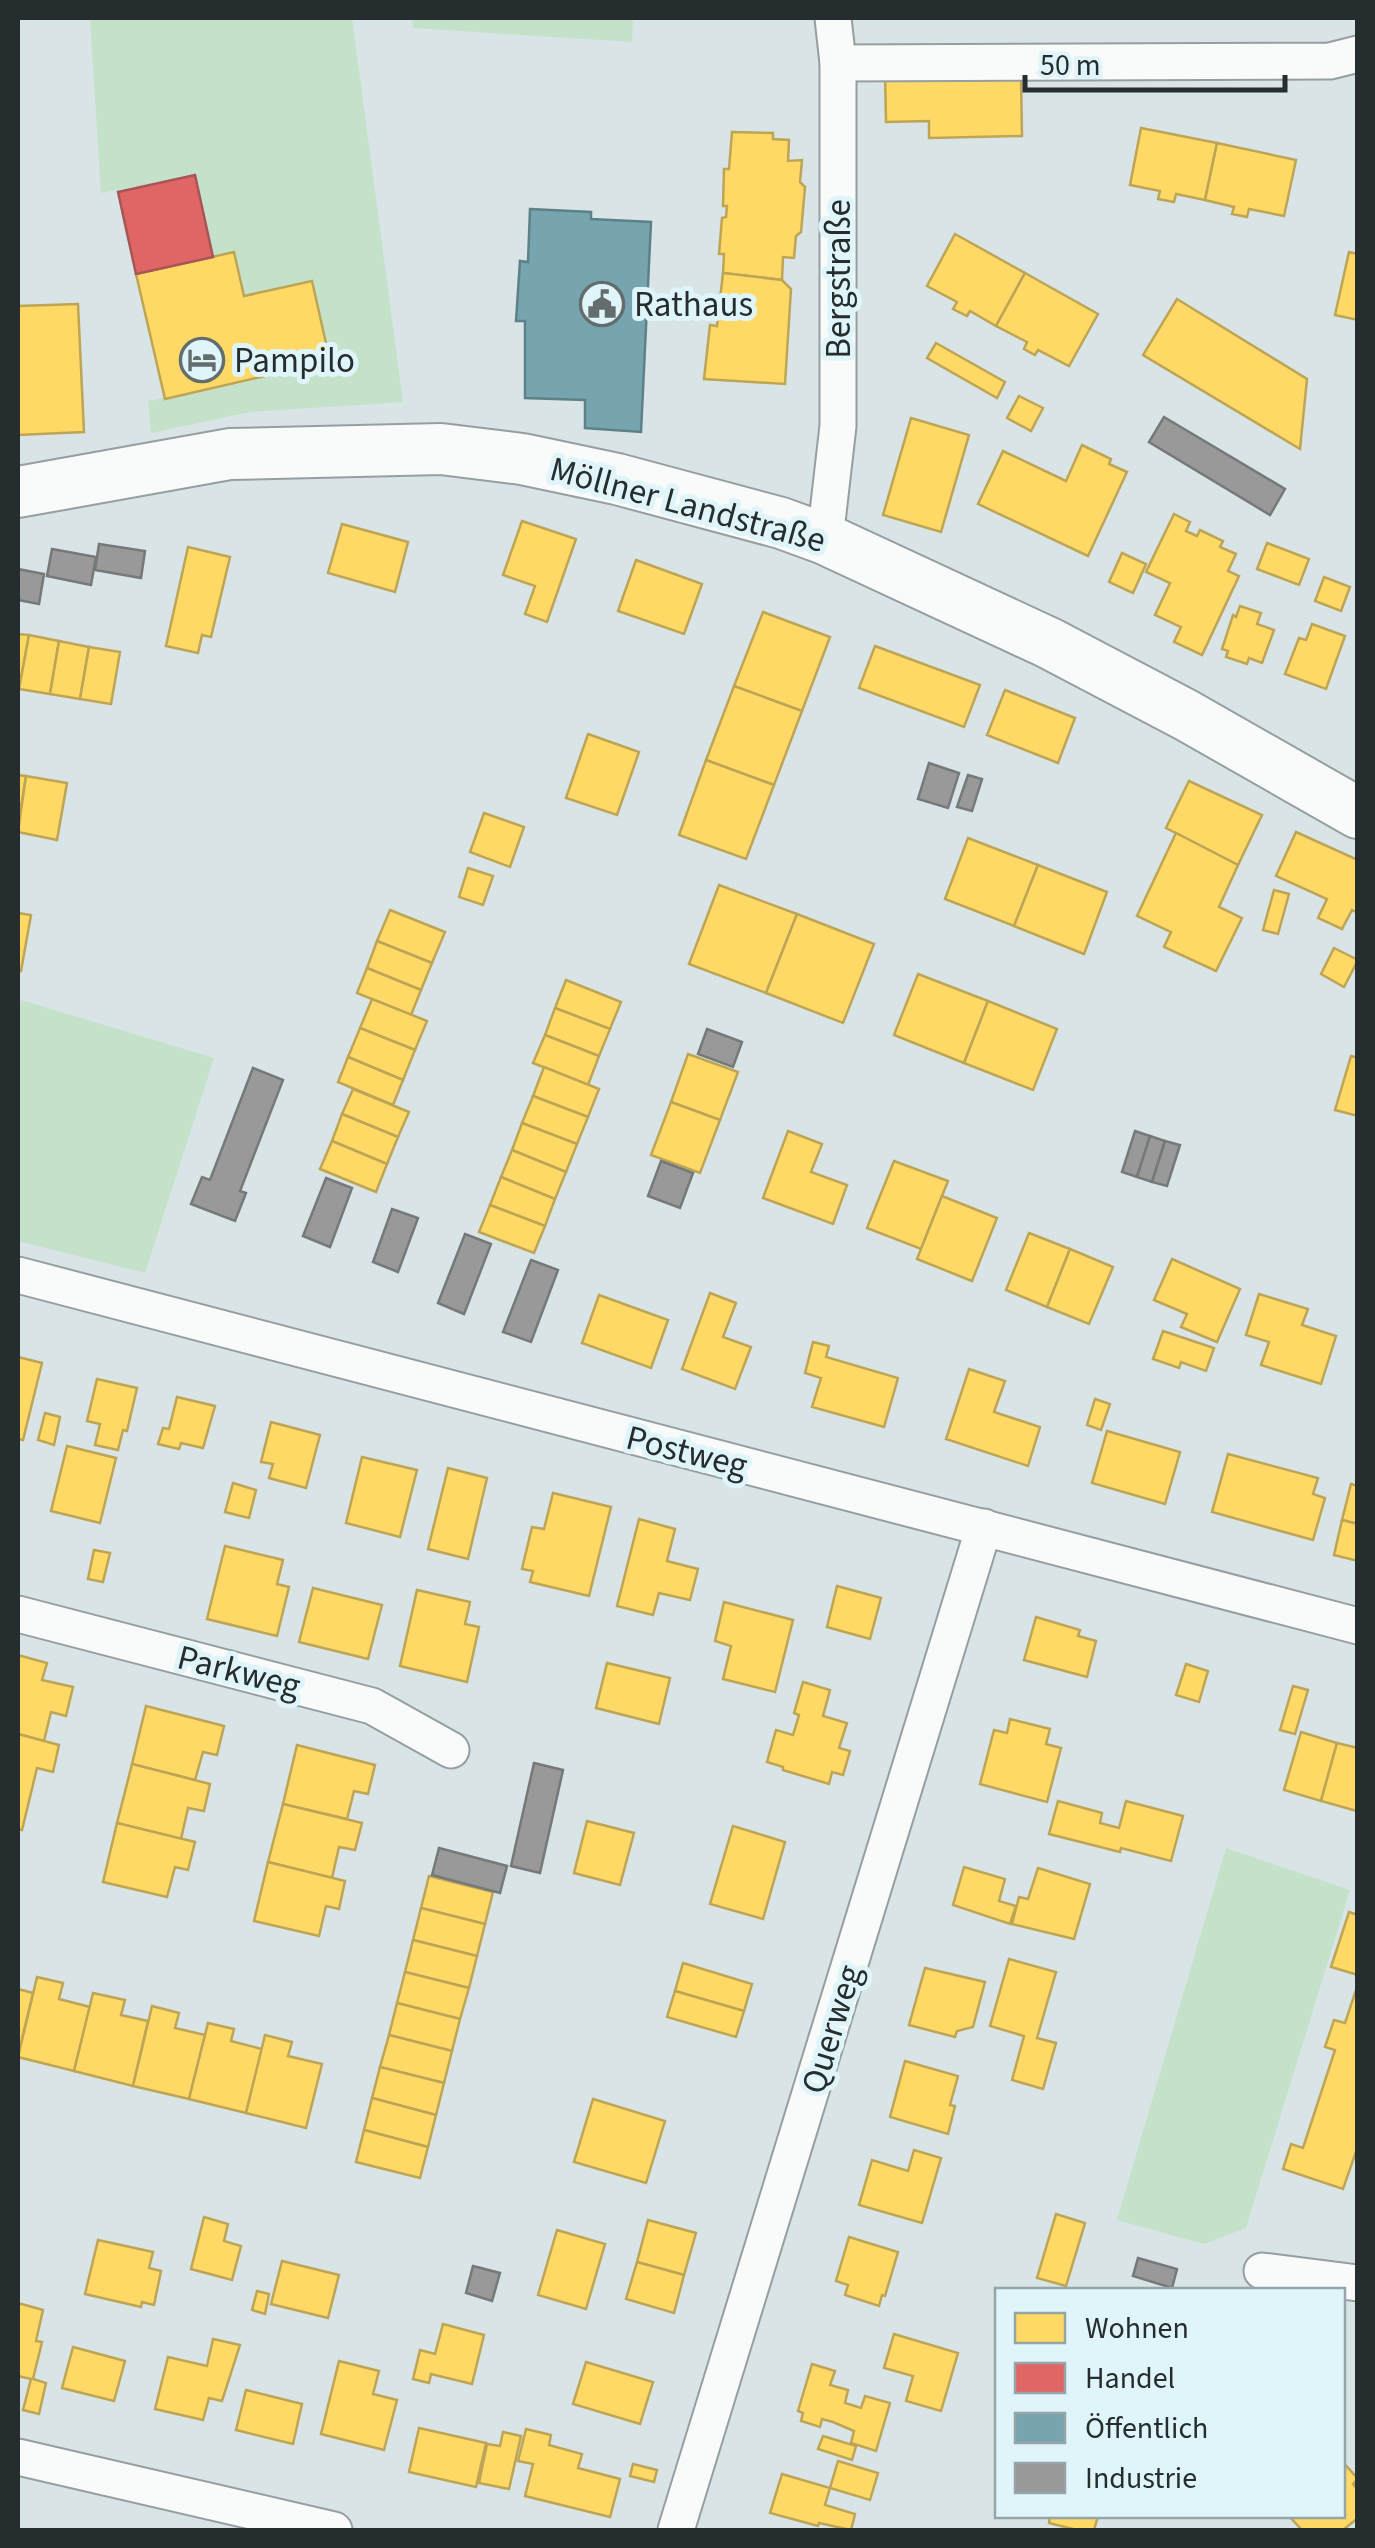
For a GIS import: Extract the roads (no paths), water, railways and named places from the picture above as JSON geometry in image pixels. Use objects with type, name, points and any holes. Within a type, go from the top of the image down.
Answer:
[{"type":"main road","name":"Möllner Landstraße","points":[[18,492],[230,454],[440,448],[617,478],[825,539],[1049,643],[1358,813]]},
{"type":"street","name":"Bergstraße","points":[[825,539],[838,426],[838,64],[831,18]]},
{"type":"street","points":[[838,64],[1330,61],[1358,54]]},
{"type":"street","name":"Postweg","points":[[18,1275],[1358,1626]]},
{"type":"street","name":"Querweg","points":[[676,2530],[984,1527]]},
{"type":"street","name":"Parkweg","points":[[18,1614],[372,1706],[451,1750]]},
{"type":"street","points":[[1262,2270],[1358,2283]]},
{"type":"street","points":[[18,2456],[334,2530]]},
{"type":"place","name":"Rathaus","points":[[602,304]]},
{"type":"place","name":"Pampilo","points":[[202,360]]}]
